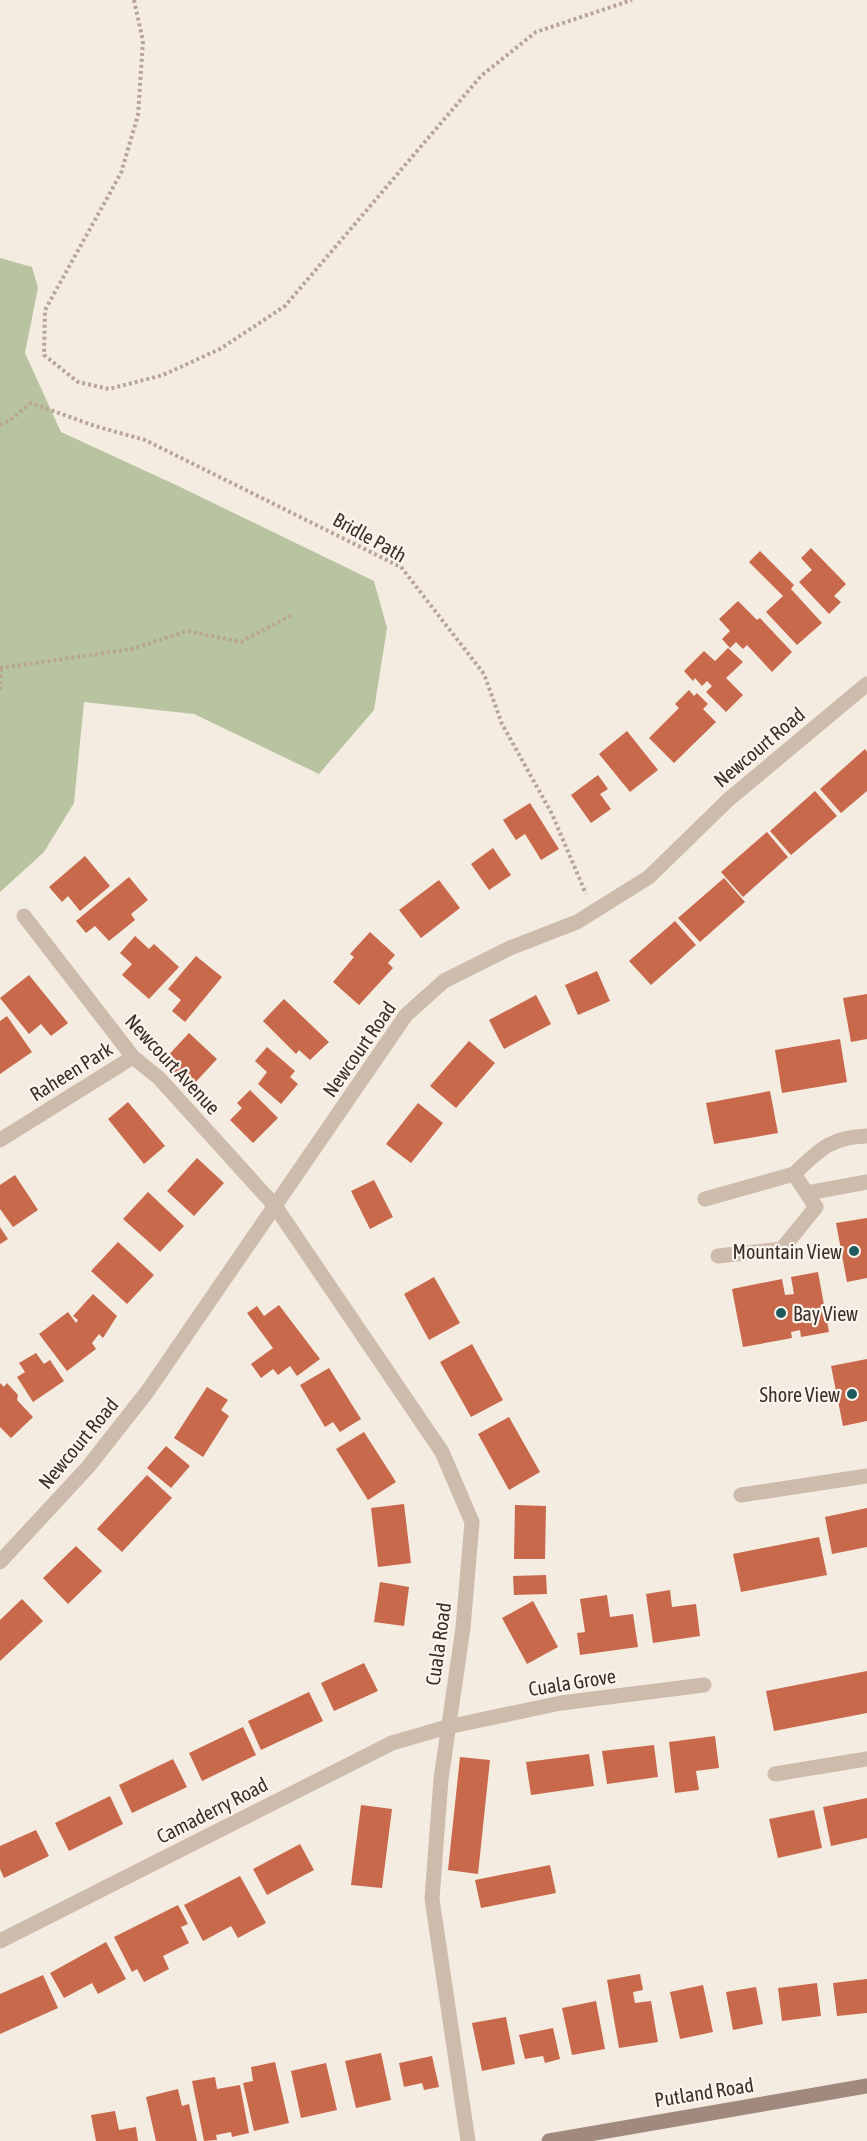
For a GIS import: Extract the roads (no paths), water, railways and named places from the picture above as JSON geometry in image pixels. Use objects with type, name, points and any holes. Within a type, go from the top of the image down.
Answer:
[{"type":"main road","name":"Putland Road","points":[[549,2141],[867,2086]]},
{"type":"street","name":"Newcourt Road","points":[[0,1562],[88,1467],[147,1392],[406,1015],[444,981],[510,948],[577,922],[649,877],[728,800],[867,684]]},
{"type":"street","name":"Newcourt Avenue","points":[[24,916],[133,1057],[159,1078],[275,1206]]},
{"type":"street","name":"Raheen Park","points":[[0,1140],[133,1057]]},
{"type":"street","points":[[705,1199],[794,1174],[822,1148],[851,1136],[867,1136]]},
{"type":"street","points":[[718,1256],[782,1249],[816,1207],[794,1174]]},
{"type":"street","points":[[807,1193],[867,1182]]},
{"type":"street","name":"Cuala Road","points":[[275,1206],[442,1452],[472,1522],[463,1628],[441,1779],[432,1899],[468,2141]]},
{"type":"street","points":[[741,1495],[867,1476]]},
{"type":"street","name":"Cuala Grove","points":[[447,1727],[561,1702],[704,1685]]},
{"type":"street","name":"Camaderry Road","points":[[0,1941],[392,1743],[447,1727]]},
{"type":"street","points":[[775,1774],[867,1759]]},
{"type":"place","name":"Mountain View","points":[[854,1251]]},
{"type":"place","name":"Bay View","points":[[781,1313]]},
{"type":"place","name":"Shore View","points":[[852,1394]]}]
